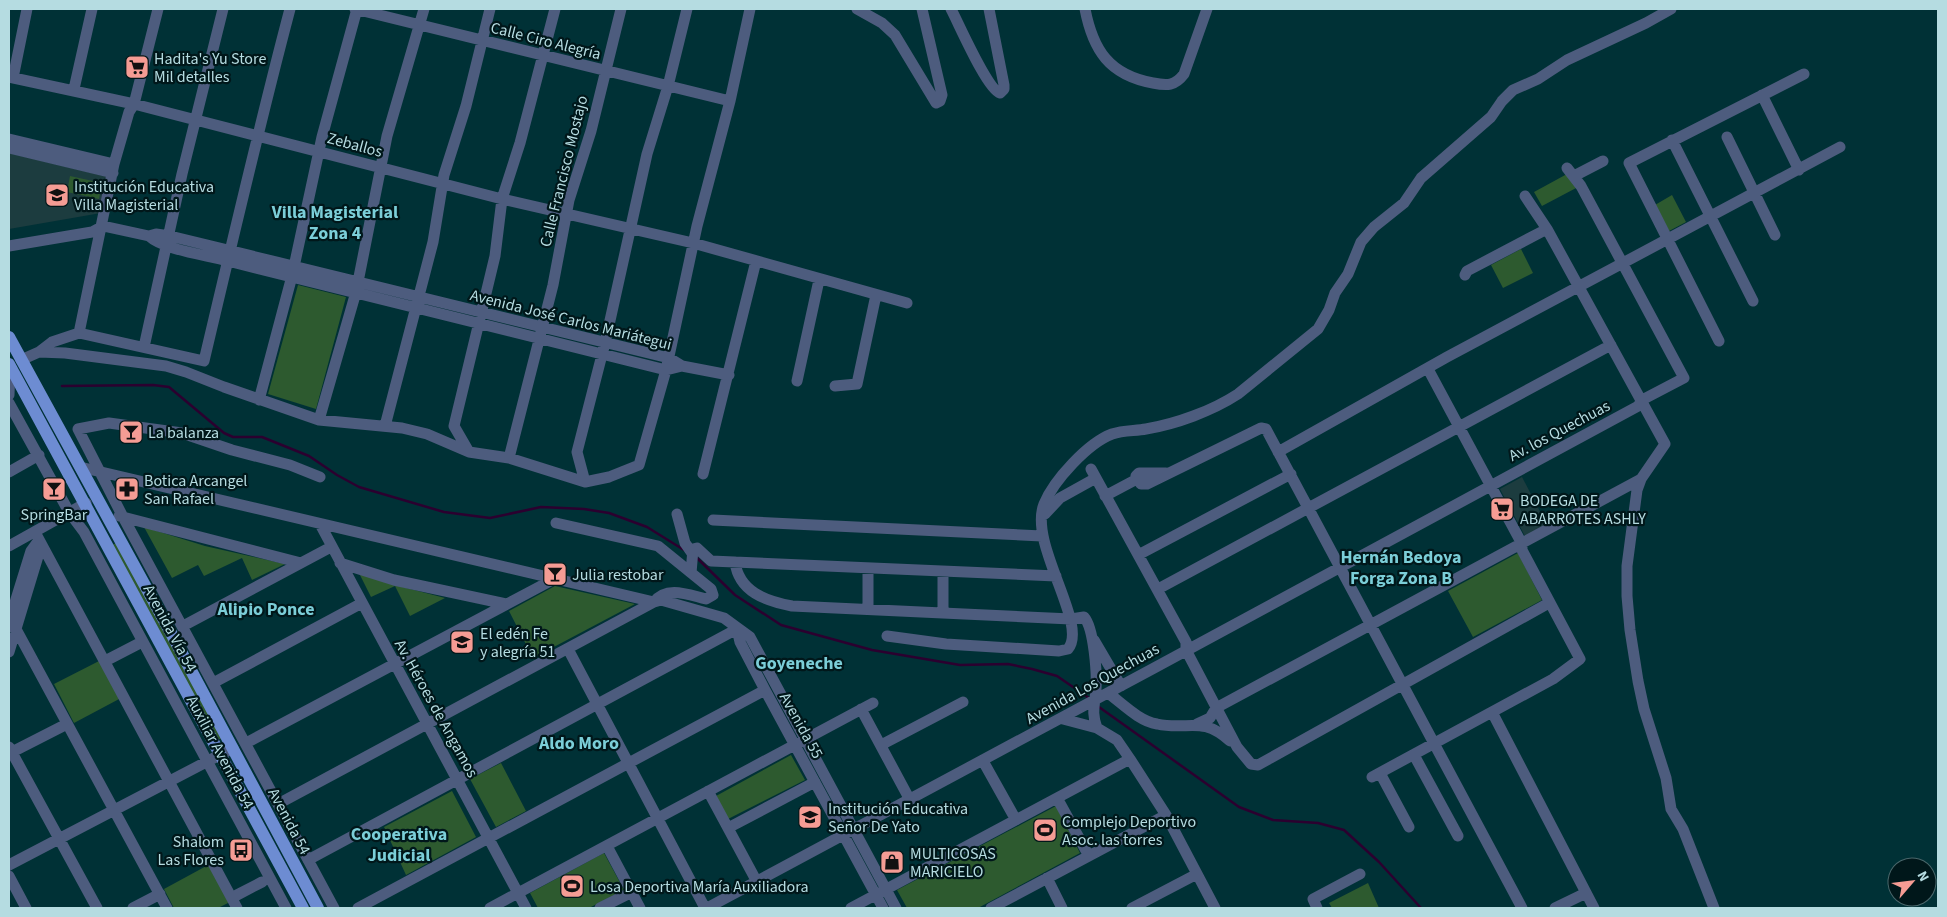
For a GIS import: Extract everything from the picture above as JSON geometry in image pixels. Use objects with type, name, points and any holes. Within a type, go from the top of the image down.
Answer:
[{"type":"main road","name":"Avenida Vía 54","points":[[9,337],[13,364],[86,503],[103,522],[233,748]]},
{"type":"main road","name":"Avenida Vía 54","points":[[13,364],[80,467],[103,522],[220,754],[303,908]]},
{"type":"main road","name":"Avenida 54","points":[[233,748],[318,908]]},
{"type":"street","points":[[11,77],[28,9]]},
{"type":"street","points":[[74,90],[92,9]]},
{"type":"street","points":[[79,332],[114,169],[129,112],[134,104],[158,9]]},
{"type":"street","points":[[144,347],[195,120],[223,9]]},
{"type":"street","points":[[9,395],[13,364],[39,352],[52,342],[79,332],[204,361],[230,256],[256,136],[290,9]]},
{"type":"street","points":[[259,400],[293,271],[318,151],[356,9]]},
{"type":"street","name":"Calle Ciro Alegría","points":[[356,9],[730,102]]},
{"type":"street","points":[[319,420],[357,286],[372,221],[380,167],[424,9]]},
{"type":"street","points":[[385,426],[433,242],[442,183],[466,106],[490,9]]},
{"type":"street","points":[[469,452],[454,426],[494,256],[502,199],[544,55],[555,9]]},
{"type":"street","name":"Calle Francisco Mostajo","points":[[509,458],[542,333],[566,214],[606,71],[621,9]]},
{"type":"street","points":[[585,482],[577,452],[604,348],[629,228],[687,9]]},
{"type":"street","points":[[39,352],[65,353],[166,366],[319,420],[385,426],[427,434],[469,452],[509,458],[585,482],[609,478],[639,465],[667,364],[693,243],[730,102],[750,9]]},
{"type":"street","points":[[857,9],[882,23],[895,35],[936,102],[940,102],[942,96],[922,9]]},
{"type":"street","points":[[951,9],[984,74],[993,88],[1000,93],[1004,89],[1004,85],[988,9]]},
{"type":"street","points":[[1085,9],[1092,38],[1109,62],[1130,78],[1168,85],[1179,81],[1184,74],[1207,9]]},
{"type":"street","points":[[887,636],[946,644],[1065,651],[1073,641],[1071,619],[1042,536],[1043,505],[1071,466],[1096,443],[1111,434],[1171,422],[1225,402],[1315,332],[1324,321],[1335,292],[1348,274],[1360,242],[1374,227],[1404,203],[1421,178],[1491,117],[1502,101],[1513,90],[1538,79],[1567,60],[1623,35],[1672,9]]},
{"type":"street","points":[[1719,341],[1629,163],[1804,74]]},
{"type":"street","name":"Zeballos","points":[[11,77],[134,104],[502,199],[693,243],[813,276],[819,280],[907,303]]},
{"type":"street","points":[[1762,95],[1799,170]]},
{"type":"street","points":[[1727,137],[1775,235]]},
{"type":"street","points":[[9,139],[114,169]]},
{"type":"street","points":[[1672,140],[1753,301]]},
{"type":"street","points":[[1278,452],[1579,286],[1755,194],[1840,147]]},
{"type":"street","points":[[9,148],[114,169]]},
{"type":"street","points":[[1603,161],[1570,172],[1582,186],[1624,262]]},
{"type":"street","points":[[1525,196],[1547,228],[1665,444],[1641,479],[1637,490],[1627,566],[1630,630],[1644,709],[1666,778],[1671,809],[1683,830],[1714,908]]},
{"type":"street","points":[[9,246],[92,232],[103,226]]},
{"type":"street","name":"Avenida José Carlos Mariátegui","points":[[103,226],[149,236],[156,234],[169,240],[230,256],[480,318],[667,364],[729,375]]},
{"type":"street","points":[[1465,275],[1467,271],[1547,228]]},
{"type":"street","points":[[703,474],[756,261]]},
{"type":"street","name":"Av. los Quechuas","points":[[1492,485],[1684,378],[1624,262]]},
{"type":"street","points":[[797,381],[819,280]]},
{"type":"street","points":[[835,386],[857,384],[876,295]]},
{"type":"street","points":[[1158,589],[1611,345]]},
{"type":"street","points":[[1408,827],[1376,775],[1553,679],[1580,659],[1522,550],[1522,544],[1492,485],[1428,369]]},
{"type":"street","name":"Auxiliar Avenida 54","points":[[9,403],[69,512],[84,532],[286,908]]},
{"type":"street","points":[[320,477],[290,465],[232,450],[182,433],[109,423],[78,429],[122,516],[334,908]]},
{"type":"street","points":[[1105,496],[1137,479],[1137,474],[1142,472],[1171,472],[1261,428],[1266,429],[1369,626],[1522,908]]},
{"type":"street","points":[[9,472],[39,456]]},
{"type":"street","points":[[80,467],[654,602]]},
{"type":"street","points":[[1043,518],[1054,502],[1094,473],[1128,539],[1140,554],[1186,642],[1186,650],[1237,747],[1251,764],[1258,765],[1400,684],[1549,603]]},
{"type":"street","points":[[1140,554],[1291,474]]},
{"type":"street","points":[[1197,724],[1210,718],[1216,708],[1641,479]]},
{"type":"street","name":"Avenida Los Quechuas","points":[[706,908],[984,761],[1492,485]]},
{"type":"street","points":[[9,546],[37,536],[69,512],[86,503]]},
{"type":"street","points":[[677,514],[685,543],[692,553]]},
{"type":"street","points":[[84,532],[103,522],[122,516],[206,540],[301,562]]},
{"type":"street","points":[[713,520],[1042,536]]},
{"type":"street","name":"Av. Héroes de Angamos","points":[[320,524],[526,908]]},
{"type":"street","points":[[556,524],[658,546],[711,589],[713,594],[711,598],[706,600],[669,592],[658,596],[654,602]]},
{"type":"street","points":[[9,652],[11,625],[31,551],[37,536]]},
{"type":"street","points":[[37,536],[237,908]]},
{"type":"street","points":[[183,626],[332,546]]},
{"type":"street","points":[[691,573],[692,553],[693,549],[697,548],[711,561],[1056,576]]},
{"type":"street","points":[[735,562],[737,576],[756,593],[774,603],[792,606],[1071,619],[1084,617],[1091,627],[1096,690],[1093,702],[1094,719],[1097,728]]},
{"type":"street","points":[[340,563],[394,580],[506,604]]},
{"type":"street","points":[[868,569],[868,609]]},
{"type":"street","points":[[943,572],[943,613]]},
{"type":"street","points":[[246,743],[556,578]]},
{"type":"street","points":[[278,804],[654,602],[661,600],[724,618],[737,629],[308,860]]},
{"type":"street","points":[[213,683],[362,604]]},
{"type":"street","points":[[11,625],[167,908]]},
{"type":"street","name":"Avenida 55","points":[[737,629],[740,642],[765,690],[800,742],[815,782],[849,832]]},
{"type":"street","name":"Avenida 55","points":[[737,629],[750,637],[800,742],[881,892],[896,908]]},
{"type":"street","points":[[1092,636],[1121,686]]},
{"type":"street","points":[[109,658],[138,644]]},
{"type":"street","points":[[568,649],[656,819],[706,908]]},
{"type":"street","points":[[358,908],[765,690]]},
{"type":"street","points":[[1108,693],[1139,716],[1157,724],[1197,724],[1212,727],[1237,747]]},
{"type":"street","points":[[882,745],[963,702]]},
{"type":"street","points":[[490,908],[873,703]]},
{"type":"street","points":[[862,709],[910,800]]},
{"type":"street","points":[[1492,712],[1594,908]]},
{"type":"street","points":[[1063,718],[1097,728],[1117,740],[1166,815],[1216,908]]},
{"type":"street","points":[[63,726],[13,748],[97,908]]},
{"type":"street","points":[[9,865],[206,760],[233,748]]},
{"type":"street","points":[[1414,755],[1458,836]]},
{"type":"street","points":[[851,908],[1130,759]]},
{"type":"street","points":[[984,761],[1016,820]]},
{"type":"street","points":[[728,828],[815,782]]},
{"type":"street","points":[[708,791],[757,882]]},
{"type":"street","points":[[1058,798],[1089,856]]},
{"type":"street","points":[[991,908],[1166,815]]},
{"type":"street","points":[[607,846],[640,908]]},
{"type":"street","points":[[1132,908],[1197,874]]},
{"type":"street","points":[[1318,908],[1313,899],[1360,874]]},
{"type":"street","points":[[9,876],[26,908]]},
{"type":"street","points":[[1047,878],[1062,908]]},
{"type":"street","points":[[236,895],[262,882]]},
{"type":"street","points":[[600,908],[632,892]]},
{"type":"street","name":"Avenida 55","points":[[881,892],[883,908]]},
{"type":"street","points":[[1555,908],[1586,893]]},
{"type":"street","points":[[133,908],[160,894]]},
{"type":"shaded area","name":"Institución Educativa Villa Magisterial","points":[[9,153],[108,177],[101,213],[9,229]]},
{"type":"shaded area","points":[[1522,477],[1547,525],[1525,536],[1500,489]]},
{"type":"green space","points":[[1567,174],[1578,187],[1542,206],[1534,192]]},
{"type":"green space","points":[[70,176],[102,183],[99,199],[67,192]]},
{"type":"green space","points":[[1672,195],[1686,222],[1669,231],[1655,205]]},
{"type":"green space","points":[[1521,249],[1533,273],[1503,288],[1491,265]]},
{"type":"green space","points":[[298,285],[346,297],[316,409],[268,394]]},
{"type":"green space","points":[[144,527],[205,546],[285,564],[252,580],[242,558],[204,576],[198,565],[172,578]]},
{"type":"green space","points":[[118,542],[223,738],[217,740],[112,545]]},
{"type":"green space","points":[[1518,553],[1542,600],[1473,637],[1448,591]]},
{"type":"green space","points":[[358,571],[395,585],[445,598],[410,616],[395,586],[371,597]]},
{"type":"green space","points":[[555,586],[635,604],[533,658],[509,611]]},
{"type":"green space","points":[[101,660],[121,698],[74,723],[54,684]]},
{"type":"green space","points":[[791,755],[805,780],[728,819],[716,796]]},
{"type":"green space","points":[[501,763],[526,811],[496,827],[470,779]]},
{"type":"green space","points":[[452,791],[476,837],[406,875],[384,827]]},
{"type":"green space","points":[[1056,806],[1080,853],[978,908],[907,908],[897,890]]},
{"type":"green space","points":[[604,853],[624,890],[589,908],[538,908],[530,893]]},
{"type":"green space","points":[[210,864],[230,902],[218,908],[174,908],[164,889]]},
{"type":"green space","points":[[1368,883],[1379,908],[1332,908],[1329,903]]},
{"type":"waterway","points":[[62,386],[153,385],[169,387],[224,433],[233,437],[262,437],[309,456],[359,487],[444,512],[490,518],[541,507],[584,509],[609,513],[647,527],[684,550]]},
{"type":"waterway","points":[[697,558],[735,595],[781,625],[872,650],[960,665],[1008,664],[1032,669],[1057,676],[1089,698]]},
{"type":"waterway","points":[[1099,707],[1239,807],[1273,820],[1318,823],[1344,830],[1379,862],[1421,908]]},
{"type":"place","name":"Hadita's Yu Store Mil detalles","points":[[137,67]]},
{"type":"place","name":"Institución Educativa Villa Magisterial","points":[[57,195]]},
{"type":"place","name":"La balanza","points":[[131,432]]},
{"type":"place","name":"SpringBar","points":[[54,489]]},
{"type":"place","name":"Botica Arcangel San Rafael","points":[[127,489]]},
{"type":"place","name":"BODEGA DE ABARROTES ASHLY","points":[[1502,509]]},
{"type":"place","name":"Julia restobar","points":[[555,574]]},
{"type":"place","name":"El edén Fe y alegría 51","points":[[462,642]]},
{"type":"place","name":"Institución Educativa Señor De Yato","points":[[810,817]]},
{"type":"place","name":"Complejo Deportivo Asoc. las torres","points":[[1045,830]]},
{"type":"place","name":"Shalom Las Flores","points":[[241,850]]},
{"type":"place","name":"MULTICOSAS MARICIELO","points":[[892,862]]},
{"type":"place","name":"Losa Deportiva María Auxiliadora","points":[[572,886]]},
{"type":"district","name":"Villa Magisterial Zona 4","points":[[335,222]]},
{"type":"district","name":"Hernán Bedoya Forga Zona B","points":[[1401,567]]},
{"type":"district","name":"Alipio Ponce","points":[[266,609]]},
{"type":"district","name":"Goyeneche","points":[[799,663]]},
{"type":"district","name":"Aldo Moro","points":[[579,743]]},
{"type":"district","name":"Cooperativa Judicial","points":[[399,844]]}]
